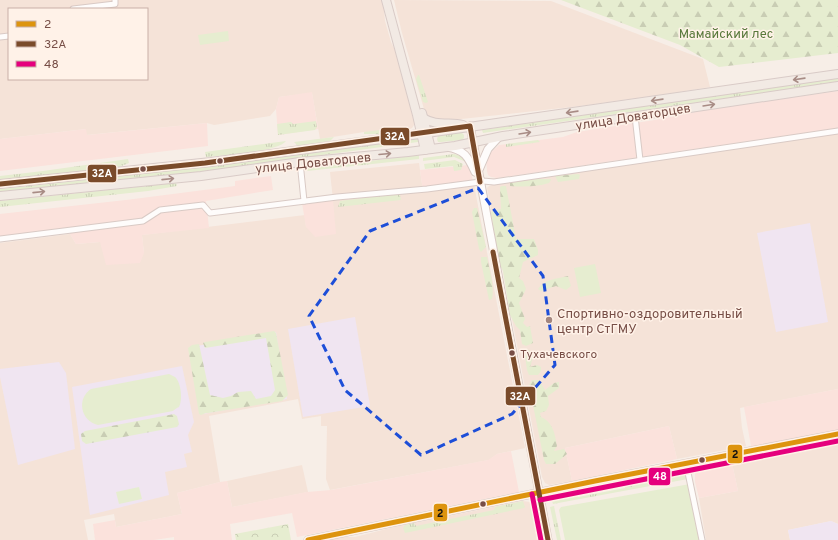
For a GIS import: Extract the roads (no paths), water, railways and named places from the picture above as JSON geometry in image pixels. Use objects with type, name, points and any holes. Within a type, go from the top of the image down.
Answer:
[{"type":"main road","points":[[386,0],[426,135],[428,150]]},
{"type":"main road","points":[[391,0],[421,118],[415,129],[408,135]]},
{"type":"main road","name":"улица Доваторцев","points":[[0,184],[205,163],[408,135],[426,135],[470,126],[838,74]]},
{"type":"main road","name":"улица Доваторцев","points":[[0,196],[201,176],[300,162],[428,150],[499,137],[838,86]]},
{"type":"main road","points":[[421,118],[434,123],[470,126]]},
{"type":"street","points":[[81,8],[115,4],[115,0]]},
{"type":"street","points":[[635,116],[640,160]]},
{"type":"street","points":[[470,126],[548,540]]},
{"type":"street","points":[[445,147],[459,151],[467,156],[479,177],[483,181],[494,182],[838,131]]},
{"type":"street","points":[[479,177],[490,146],[499,137]]},
{"type":"street","points":[[300,162],[304,201]]},
{"type":"street","points":[[0,239],[143,221],[160,210],[203,205],[210,214],[304,201],[427,189],[479,177]]},
{"type":"street","points":[[308,540],[686,463],[838,434]]},
{"type":"street","points":[[686,463],[690,475],[702,540]]},
{"type":"place","name":"Спортивно-оздоровительный центр СтГМУ","points":[[549,320]]},
{"type":"place","name":"Тухачевского","points":[[512,353]]},
{"type":"park label","name":"Мамайский лес","points":[[726,33]]}]
